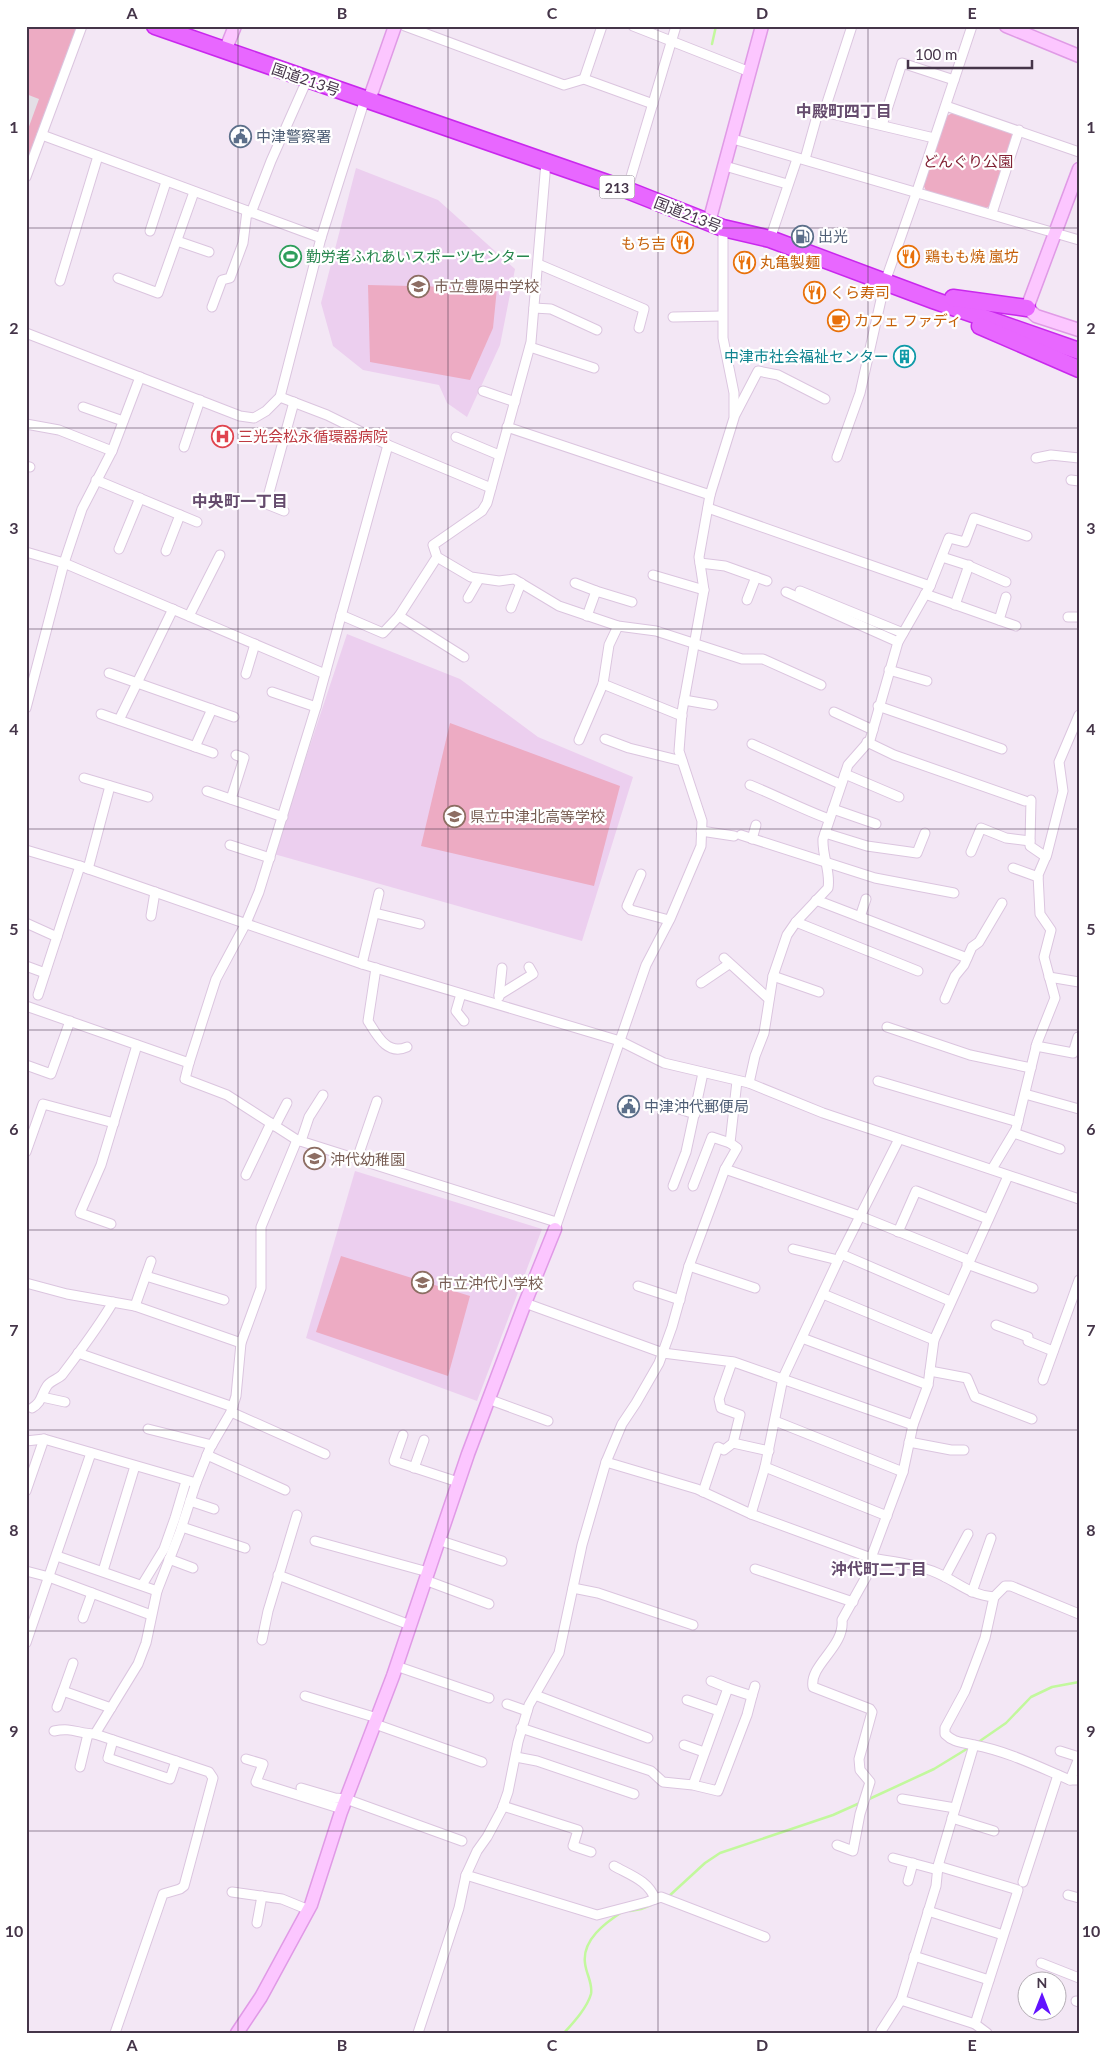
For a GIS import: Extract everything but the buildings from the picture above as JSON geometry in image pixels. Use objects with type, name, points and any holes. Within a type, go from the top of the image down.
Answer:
[{"type":"highway","name":"国道213号","points":[[155,26],[627,190],[716,225],[770,239],[933,300],[1079,351]]},
{"type":"highway","points":[[885,282],[959,300],[1027,308]]},
{"type":"highway","points":[[933,300],[941,312],[992,331],[1079,369]]},
{"type":"street","points":[[26,177],[82,26]]},
{"type":"street","points":[[225,51],[235,26]]},
{"type":"street","points":[[26,333],[240,416],[254,418],[266,411],[280,398],[321,238],[367,100],[395,26]]},
{"type":"street","points":[[405,26],[564,85],[584,78],[653,104]]},
{"type":"street","points":[[584,78],[602,26]]},
{"type":"street","points":[[633,26],[750,72]]},
{"type":"street","points":[[627,190],[676,26]]},
{"type":"street","points":[[734,418],[734,393],[723,338],[716,225],[725,166],[762,26]]},
{"type":"street","points":[[770,239],[787,184],[801,158],[817,116],[824,112],[852,26]]},
{"type":"street","points":[[837,457],[860,393],[885,282],[918,191],[972,26]]},
{"type":"street","points":[[1006,26],[1079,56]]},
{"type":"street","points":[[882,125],[902,63],[954,80]]},
{"type":"street","points":[[212,307],[222,280],[230,278],[243,243],[249,212],[307,80]]},
{"type":"street","points":[[946,106],[1079,152]]},
{"type":"street","points":[[824,112],[934,138]]},
{"type":"street","points":[[992,214],[1019,130]]},
{"type":"street","points":[[42,135],[321,238]]},
{"type":"street","points":[[733,138],[1079,240]]},
{"type":"street","points":[[60,281],[98,156]]},
{"type":"street","points":[[546,162],[530,347],[515,402],[487,502],[482,511],[433,546],[437,557],[471,577],[499,581],[514,579],[559,606],[587,616],[618,626],[656,631],[742,659],[763,659],[822,685]]},
{"type":"street","points":[[725,166],[787,184]]},
{"type":"street","points":[[1079,169],[1027,308],[1036,316],[1079,330]]},
{"type":"street","points":[[150,230],[166,182]]},
{"type":"street","points":[[118,278],[158,293],[194,192]]},
{"type":"street","points":[[176,241],[208,252]]},
{"type":"street","points":[[538,264],[644,309],[639,328]]},
{"type":"street","points":[[534,308],[551,309],[597,330]]},
{"type":"street","points":[[673,317],[722,316]]},
{"type":"street","points":[[530,347],[594,368]]},
{"type":"street","points":[[237,2033],[261,1997],[309,1910],[344,1804],[396,1666],[458,1482],[488,1399],[556,1226],[646,965],[669,920],[701,846],[702,822],[679,750],[684,700],[704,590],[699,557],[710,494],[734,418],[758,371],[778,375],[825,398]]},
{"type":"street","points":[[26,708],[64,562],[82,509],[112,451],[140,376]]},
{"type":"street","points":[[483,391],[515,402]]},
{"type":"street","points":[[280,398],[327,414],[388,445],[491,488]]},
{"type":"street","points":[[184,447],[200,400]]},
{"type":"street","points":[[284,511],[269,505],[267,500],[294,402]]},
{"type":"street","points":[[83,407],[123,421]]},
{"type":"street","points":[[26,424],[59,430],[112,451]]},
{"type":"street","points":[[507,428],[710,494]]},
{"type":"street","points":[[456,437],[499,455]]},
{"type":"street","points":[[388,445],[316,707],[270,858],[246,923],[216,979],[188,1063],[185,1078],[227,1094],[299,1140],[556,1226]]},
{"type":"street","points":[[1036,458],[1051,455],[1079,458]]},
{"type":"street","points":[[96,480],[197,522]]},
{"type":"street","points":[[119,549],[140,498]]},
{"type":"street","points":[[708,508],[928,590],[955,604],[1016,626]]},
{"type":"street","points":[[166,551],[180,515]]},
{"type":"street","points":[[749,1083],[755,1056],[764,1033],[773,976],[787,936],[796,922],[828,888],[829,882],[822,848],[840,784],[848,765],[867,742],[873,730],[878,706],[898,642],[928,590],[949,538],[965,542],[974,518],[1027,536]]},
{"type":"street","points":[[26,552],[64,562],[325,674]]},
{"type":"street","points":[[189,616],[220,555]]},
{"type":"street","points":[[342,615],[383,633],[399,616],[437,557]]},
{"type":"street","points":[[942,557],[969,565],[1006,582]]},
{"type":"street","points":[[700,563],[725,566],[767,581]]},
{"type":"street","points":[[955,604],[969,565]]},
{"type":"street","points":[[652,575],[704,590]]},
{"type":"street","points":[[747,600],[756,577]]},
{"type":"street","points":[[468,598],[479,579]]},
{"type":"street","points":[[575,583],[632,602]]},
{"type":"street","points":[[512,608],[521,584]]},
{"type":"street","points":[[587,616],[596,591]]},
{"type":"street","points":[[800,591],[903,633]]},
{"type":"street","points":[[786,592],[898,642]]},
{"type":"street","points":[[999,620],[1006,597]]},
{"type":"street","points":[[118,720],[173,608]]},
{"type":"street","points":[[399,616],[464,657]]},
{"type":"street","points":[[1068,617],[1079,617]]},
{"type":"street","points":[[579,740],[603,684],[609,645],[618,626]]},
{"type":"street","points":[[246,674],[255,644]]},
{"type":"street","points":[[890,670],[927,681]]},
{"type":"street","points":[[109,673],[234,717]]},
{"type":"street","points":[[603,684],[682,716]]},
{"type":"street","points":[[272,692],[316,707]]},
{"type":"street","points":[[684,700],[713,704]]},
{"type":"street","points":[[878,706],[1002,749]]},
{"type":"street","points":[[195,747],[212,709]]},
{"type":"street","points":[[834,712],[873,730]]},
{"type":"street","points":[[101,714],[213,753]]},
{"type":"street","points":[[992,1169],[1014,1134],[1036,1046],[1055,998],[1044,957],[1051,930],[1040,914],[1038,877],[1046,857],[1063,791],[1059,762],[1079,716]]},
{"type":"street","points":[[605,739],[629,748],[682,761]]},
{"type":"street","points":[[867,742],[894,754],[1028,800],[1030,846],[1046,857]]},
{"type":"street","points":[[752,744],[840,784]]},
{"type":"street","points":[[231,799],[244,758],[236,755]]},
{"type":"street","points":[[845,774],[900,797]]},
{"type":"street","points":[[84,778],[148,797]]},
{"type":"street","points":[[750,785],[783,798],[796,807],[829,819]]},
{"type":"street","points":[[38,995],[57,937],[84,868],[110,786]]},
{"type":"street","points":[[207,791],[283,817]]},
{"type":"street","points":[[833,808],[876,824]]},
{"type":"street","points":[[752,839],[756,825]]},
{"type":"street","points":[[971,852],[981,828],[1006,838],[1030,841]]},
{"type":"street","points":[[702,831],[737,835],[875,878],[954,893]]},
{"type":"street","points":[[825,833],[867,846],[917,853],[925,833]]},
{"type":"street","points":[[230,845],[270,858]]},
{"type":"street","points":[[26,850],[155,892],[362,964],[620,1041],[664,1063],[749,1083],[822,1113],[869,1127],[1079,1199]]},
{"type":"street","points":[[1012,868],[1038,877]]},
{"type":"street","points":[[641,874],[627,906],[631,910],[669,920]]},
{"type":"street","points":[[151,916],[155,892]]},
{"type":"street","points":[[362,964],[379,893]]},
{"type":"street","points":[[860,917],[866,899]]},
{"type":"street","points":[[816,900],[967,958]]},
{"type":"street","points":[[945,993],[972,947],[979,942],[1002,903]]},
{"type":"street","points":[[374,913],[420,924]]},
{"type":"street","points":[[796,922],[918,971]]},
{"type":"street","points":[[26,923],[57,937]]},
{"type":"street","points":[[701,983],[726,961],[769,999]]},
{"type":"street","points":[[26,966],[45,972]]},
{"type":"street","points":[[499,995],[533,974],[529,967]]},
{"type":"street","points":[[376,968],[368,1021],[384,1045],[401,1050],[407,1047]]},
{"type":"street","points":[[498,1005],[502,968]]},
{"type":"street","points":[[773,976],[819,992]]},
{"type":"street","points":[[1049,977],[1079,982]]},
{"type":"street","points":[[461,994],[456,1010],[464,1021]]},
{"type":"street","points":[[26,1006],[188,1063]]},
{"type":"street","points":[[26,1065],[51,1074],[70,1021]]},
{"type":"street","points":[[887,1027],[970,1055],[1031,1068]]},
{"type":"street","points":[[1036,1046],[1076,1054],[1078,1037]]},
{"type":"street","points":[[111,1224],[80,1213],[101,1165],[137,1044]]},
{"type":"street","points":[[673,1186],[686,1152],[703,1073]]},
{"type":"street","points":[[730,1143],[738,1081]]},
{"type":"street","points":[[878,1081],[1018,1122]]},
{"type":"street","points":[[1025,1094],[1079,1109]]},
{"type":"street","points":[[80,1767],[92,1734],[111,1708],[138,1664],[146,1643],[157,1591],[196,1483],[207,1455],[232,1409],[236,1396],[241,1343],[261,1288],[262,1227],[309,1117],[323,1095]]},
{"type":"street","points":[[357,1159],[377,1101]]},
{"type":"street","points":[[246,1175],[273,1124],[287,1103]]},
{"type":"street","points":[[26,1152],[43,1104],[114,1123]]},
{"type":"street","points":[[667,1105],[695,1114]]},
{"type":"street","points":[[1014,1134],[1060,1149]]},
{"type":"street","points":[[418,2033],[459,1908],[466,1875],[503,1806],[516,1757],[521,1728],[527,1711],[559,1653],[590,1517],[606,1462],[622,1424],[646,1387],[662,1353],[689,1266],[726,1169],[737,1148],[730,1143],[712,1137],[693,1186]]},
{"type":"street","points":[[751,1514],[769,1452],[783,1378],[839,1257],[900,1139]]},
{"type":"street","points":[[726,1169],[860,1216],[1033,1288]]},
{"type":"street","points":[[838,1845],[856,1852],[860,1814],[870,1782],[860,1770],[859,1759],[872,1712],[870,1709],[813,1687],[812,1681],[817,1670],[837,1644],[843,1626],[842,1620],[866,1577],[871,1558],[903,1472],[913,1425],[928,1385],[934,1340],[1008,1176]]},
{"type":"street","points":[[898,1232],[916,1191],[988,1219]]},
{"type":"street","points":[[793,1249],[839,1257],[950,1301]]},
{"type":"street","points":[[136,1306],[151,1261]]},
{"type":"street","points":[[689,1266],[755,1288]]},
{"type":"street","points":[[146,1276],[224,1300]]},
{"type":"street","points":[[1043,1380],[1079,1280]]},
{"type":"street","points":[[26,1283],[67,1294],[136,1306],[241,1343]]},
{"type":"street","points":[[638,1286],[680,1300]]},
{"type":"street","points":[[823,1294],[934,1340]]},
{"type":"street","points":[[32,1408],[40,1403],[48,1385],[61,1376],[68,1364],[96,1332],[114,1302]]},
{"type":"street","points":[[525,1303],[662,1353],[732,1362],[783,1378],[913,1425]]},
{"type":"street","points":[[996,1326],[1028,1337],[1028,1341],[1053,1351]]},
{"type":"street","points":[[802,1338],[928,1385]]},
{"type":"street","points":[[78,1353],[232,1409],[325,1454]]},
{"type":"street","points":[[703,1492],[718,1448],[724,1450],[733,1443],[740,1415],[721,1408],[719,1399],[732,1362]]},
{"type":"street","points":[[930,1372],[967,1378],[974,1397],[1032,1419]]},
{"type":"street","points":[[42,1397],[65,1402]]},
{"type":"street","points":[[488,1399],[548,1421]]},
{"type":"street","points":[[775,1421],[903,1472]]},
{"type":"street","points":[[148,1429],[212,1445]]},
{"type":"street","points":[[403,1434],[394,1461],[458,1482]]},
{"type":"street","points":[[26,1491],[44,1438]]},
{"type":"street","points":[[26,1441],[44,1438],[196,1483]]},
{"type":"street","points":[[414,1468],[424,1440]]},
{"type":"street","points":[[909,1442],[951,1450],[964,1450]]},
{"type":"street","points":[[733,1443],[769,1452]]},
{"type":"street","points":[[26,1643],[91,1453]]},
{"type":"street","points":[[207,1455],[284,1490]]},
{"type":"street","points":[[606,1462],[703,1492],[751,1514],[871,1558],[923,1568],[981,1596],[994,1597]]},
{"type":"street","points":[[103,1571],[136,1466]]},
{"type":"street","points":[[765,1467],[887,1516]]},
{"type":"street","points":[[142,1586],[164,1548],[176,1518],[186,1481]]},
{"type":"street","points":[[190,1501],[214,1509]]},
{"type":"street","points":[[262,1640],[278,1575],[297,1514]]},
{"type":"street","points":[[182,1526],[245,1548]]},
{"type":"street","points":[[944,1577],[968,1534]]},
{"type":"street","points":[[972,1592],[991,1538]]},
{"type":"street","points":[[438,1540],[502,1561]]},
{"type":"street","points":[[315,1541],[426,1576],[488,1604]]},
{"type":"street","points":[[57,1556],[157,1591]]},
{"type":"street","points":[[169,1559],[193,1568]]},
{"type":"street","points":[[755,1568],[853,1602]]},
{"type":"street","points":[[26,1571],[49,1577],[151,1614]]},
{"type":"street","points":[[278,1575],[410,1625]]},
{"type":"street","points":[[1060,1751],[1079,1758],[1074,1780],[1002,1752],[958,1743],[945,1734],[945,1728],[965,1691],[982,1646],[994,1597],[1005,1586],[1011,1586],[1079,1614]]},
{"type":"street","points":[[573,1588],[598,1593],[693,1625]]},
{"type":"street","points":[[83,1618],[92,1593]]},
{"type":"street","points":[[57,1707],[73,1663]]},
{"type":"street","points":[[396,1666],[489,1698]]},
{"type":"street","points":[[711,1681],[752,1696]]},
{"type":"street","points":[[521,1728],[651,1771],[663,1782],[692,1785],[718,1791],[747,1715],[754,1686]]},
{"type":"street","points":[[692,1785],[728,1688]]},
{"type":"street","points":[[63,1691],[111,1708]]},
{"type":"street","points":[[535,1694],[648,1738]]},
{"type":"street","points":[[306,1696],[482,1762]]},
{"type":"street","points":[[687,1700],[719,1711]]},
{"type":"street","points":[[507,1704],[527,1711]]},
{"type":"street","points":[[54,1731],[66,1728],[114,1740],[208,1772],[213,1778],[184,1886],[163,1894],[115,2033]]},
{"type":"street","points":[[114,1740],[108,1758],[170,1779],[176,1761]]},
{"type":"street","points":[[684,1745],[704,1752]]},
{"type":"street","points":[[881,2031],[900,2000],[936,1886],[938,1868],[974,1745]]},
{"type":"street","points":[[516,1757],[538,1761],[634,1794]]},
{"type":"street","points":[[246,1759],[263,1764],[256,1782],[344,1804],[462,1841]]},
{"type":"street","points":[[1023,1882],[1058,1775]]},
{"type":"street","points":[[301,1788],[335,1798],[344,1804]]},
{"type":"street","points":[[902,1799],[955,1808]]},
{"type":"street","points":[[503,1806],[578,1830],[573,1846],[591,1852]]},
{"type":"street","points":[[952,1818],[994,1831]]},
{"type":"street","points":[[893,1858],[1018,1890],[975,2024]]},
{"type":"street","points":[[908,1881],[913,1863]]},
{"type":"street","points":[[614,1866],[647,1884],[652,1889],[655,1899]]},
{"type":"street","points":[[466,1875],[597,1915],[661,1896],[766,1937]]},
{"type":"street","points":[[232,1892],[282,1899],[309,1910]]},
{"type":"street","points":[[1068,1895],[1079,1898]]},
{"type":"street","points":[[257,1923],[262,1896]]},
{"type":"street","points":[[928,1911],[1004,1935]]},
{"type":"street","points":[[914,1956],[989,1980]]},
{"type":"street","points":[[1041,1963],[1079,1978]]},
{"type":"street","points":[[900,2000],[975,2024],[987,2033]]},
{"type":"shaded area","points":[[26,94],[39,99],[27,132],[26,132]]},
{"type":"shaded area","name":"市立豊陽中学校","points":[[356,168],[438,200],[515,269],[500,345],[467,417],[447,403],[439,385],[363,370],[333,346],[321,303]]},
{"type":"shaded area","name":"県立中津北高等学校","points":[[347,634],[460,679],[538,737],[633,777],[582,941],[274,854]]},
{"type":"shaded area","name":"市立沖代小学校","points":[[355,1171],[542,1229],[477,1401],[306,1338]]},
{"type":"green space","points":[[26,26],[78,26],[26,164]]},
{"type":"green space","name":"どんぐり公園","points":[[954,112],[1011,131],[1014,139],[990,206],[984,209],[926,191],[923,184],[947,116]]},
{"type":"green space","points":[[368,285],[497,288],[493,328],[470,380],[370,362]]},
{"type":"green space","points":[[450,723],[620,786],[594,886],[421,846]]},
{"type":"green space","points":[[341,1256],[470,1296],[448,1376],[316,1332]]},
{"type":"waterway","points":[[712,44],[716,26]]},
{"type":"waterway","points":[[977,1743],[1006,1723],[1031,1697],[1052,1687],[1079,1682]]},
{"type":"waterway","points":[[867,1800],[934,1769],[970,1747]]},
{"type":"waterway","points":[[668,1897],[705,1863],[720,1853],[833,1815],[862,1802]]},
{"type":"waterway","points":[[630,1911],[651,1905]]},
{"type":"waterway","points":[[564,2033],[583,2010],[591,1994],[591,1986],[585,1963],[587,1947],[596,1933],[622,1912]]},
{"type":"place","name":"中津警察署","points":[[240,136]]},
{"type":"place","name":"出光","points":[[802,236]]},
{"type":"place","name":"もち吉","points":[[682,243]]},
{"type":"place","name":"勤労者ふれあいスポーツセンター","points":[[290,256]]},
{"type":"place","name":"鶏もも焼 嵐坊","points":[[909,256]]},
{"type":"place","name":"丸亀製麺","points":[[744,262]]},
{"type":"place","name":"市立豊陽中学校","points":[[418,286]]},
{"type":"place","name":"くら寿司","points":[[814,292]]},
{"type":"place","name":"カフェ ファディ","points":[[838,320]]},
{"type":"place","name":"中津市社会福祉センター","points":[[905,356]]},
{"type":"place","name":"三光会松永循環器病院","points":[[222,436]]},
{"type":"place","name":"県立中津北高等学校","points":[[454,816]]},
{"type":"place","name":"中津沖代郵便局","points":[[628,1106]]},
{"type":"place","name":"沖代幼稚園","points":[[314,1159]]},
{"type":"place","name":"市立沖代小学校","points":[[422,1283]]},
{"type":"district","name":"中殿町四丁目","points":[[844,110]]},
{"type":"district","name":"中央町一丁目","points":[[240,500]]},
{"type":"district","name":"沖代町二丁目","points":[[879,1568]]}]
